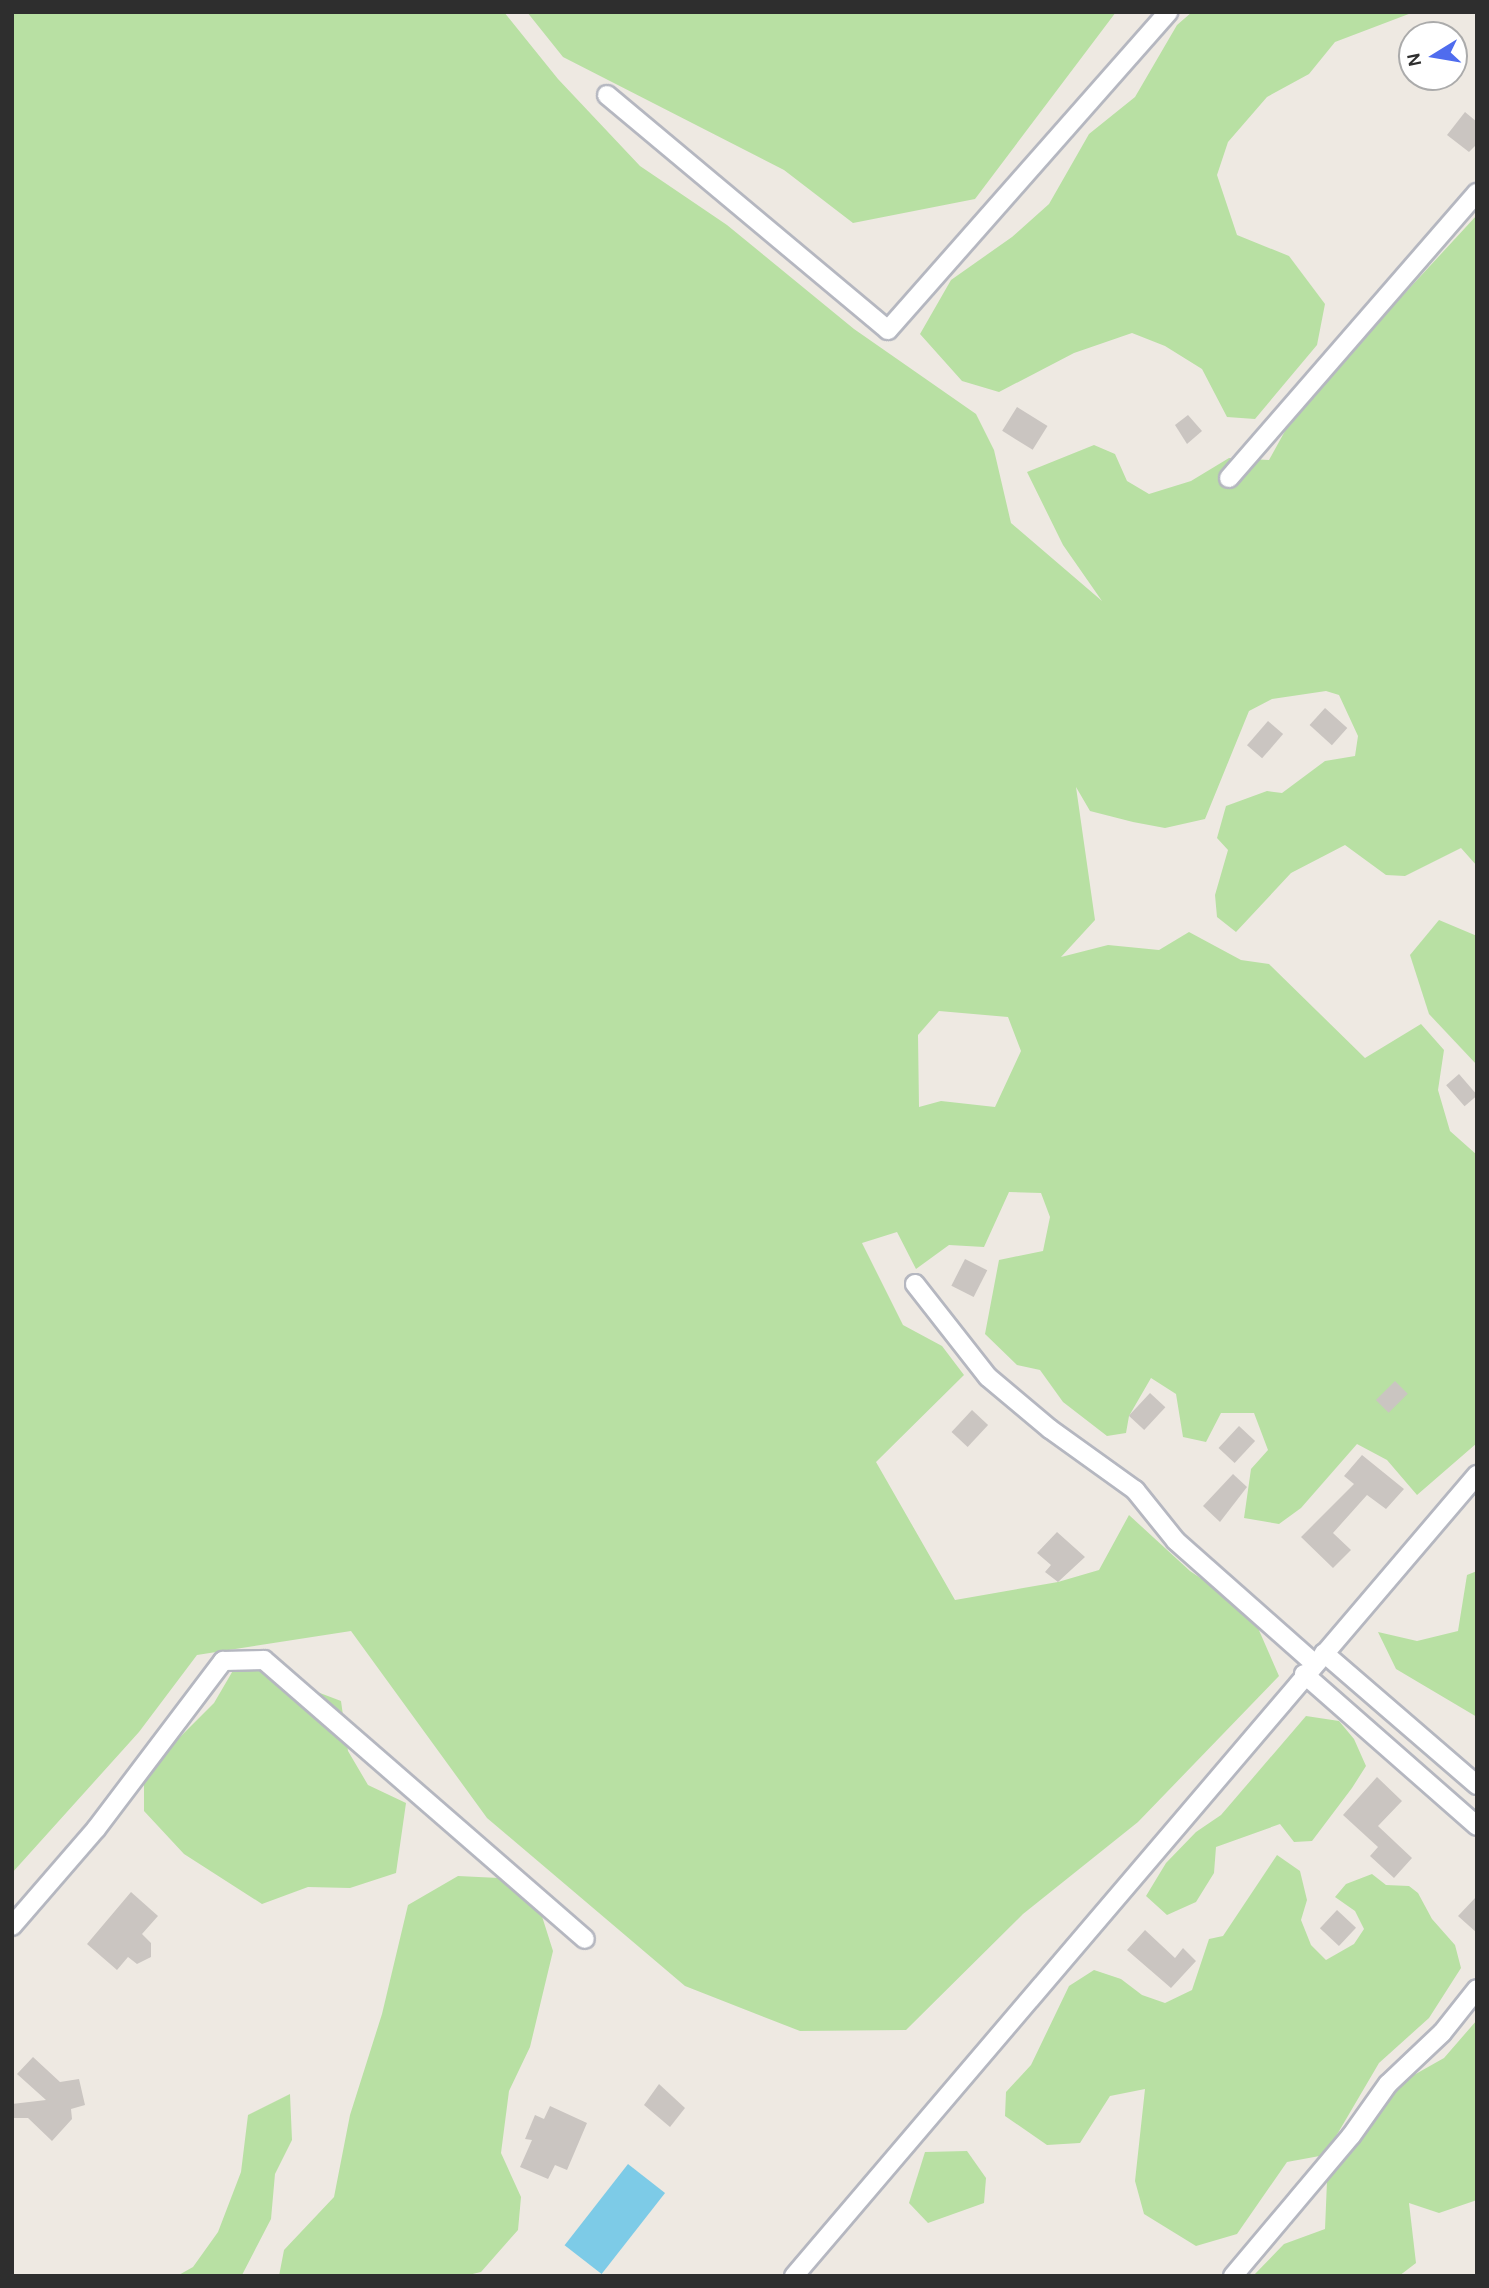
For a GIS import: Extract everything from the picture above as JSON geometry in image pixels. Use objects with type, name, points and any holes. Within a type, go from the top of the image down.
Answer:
[{"type":"street","points":[[607,95],[888,330],[1168,12]]},
{"type":"street","points":[[1229,478],[1477,193]]},
{"type":"street","points":[[915,1284],[988,1377],[1049,1429],[1135,1490],[1176,1541],[1314,1663],[1477,1826]]},
{"type":"street","points":[[801,2273],[1314,1663],[1477,1475]]},
{"type":"street","points":[[12,1926],[96,1829],[223,1661],[264,1660],[585,1939]]},
{"type":"street","points":[[1314,1663],[1477,1785]]},
{"type":"street","points":[[1233,2276],[1351,2136],[1388,2084],[1442,2033],[1477,1989]]},
{"type":"green space","points":[[12,12],[504,12],[558,79],[640,166],[727,225],[854,329],[976,414],[994,450],[1011,523],[1102,601],[1063,545],[1027,472],[1094,445],[1115,454],[1127,481],[1149,494],[1191,481],[1229,458],[1269,460],[1296,411],[1477,215],[1477,866],[1461,848],[1405,876],[1386,875],[1345,845],[1291,873],[1236,932],[1217,917],[1215,895],[1228,850],[1217,838],[1226,806],[1267,791],[1282,793],[1325,761],[1355,756],[1358,736],[1339,695],[1326,691],[1272,699],[1249,711],[1205,819],[1165,828],[1133,822],[1090,811],[1076,787],[1095,920],[1061,957],[1108,945],[1159,950],[1189,932],[1241,960],[1269,964],[1365,1058],[1421,1024],[1444,1050],[1438,1090],[1450,1131],[1477,1155],[1477,1443],[1417,1495],[1387,1460],[1357,1444],[1301,1508],[1279,1524],[1244,1518],[1251,1469],[1268,1450],[1254,1413],[1221,1413],[1206,1442],[1183,1437],[1176,1394],[1151,1378],[1129,1416],[1126,1433],[1107,1436],[1063,1402],[1040,1370],[1017,1365],[985,1334],[999,1260],[1043,1251],[1050,1217],[1041,1193],[1009,1192],[984,1247],[949,1245],[916,1269],[897,1232],[862,1243],[903,1325],[942,1346],[964,1375],[876,1462],[955,1600],[1058,1582],[1099,1570],[1129,1515],[1190,1571],[1251,1612],[1279,1676],[1138,1822],[1023,1914],[906,2030],[800,2031],[685,1986],[487,1818],[351,1631],[197,1655],[139,1732],[12,1873]],"holes":[[[939,1011],[1008,1017],[1021,1051],[995,1107],[941,1101],[919,1107],[918,1035]]]},
{"type":"green space","points":[[527,12],[1116,12],[975,199],[853,223],[784,170],[563,57]]},
{"type":"green space","points":[[1192,12],[1414,12],[1335,42],[1309,74],[1267,97],[1228,142],[1217,175],[1237,235],[1289,256],[1325,304],[1317,345],[1255,419],[1227,417],[1202,369],[1165,346],[1132,333],[1074,353],[999,392],[962,381],[920,334],[951,280],[1012,237],[1049,204],[1089,134],[1135,97],[1177,25]]},
{"type":"green space","points":[[1439,920],[1477,936],[1477,1065],[1429,1014],[1410,955]]},
{"type":"green space","points":[[1477,1571],[1477,1717],[1396,1669],[1378,1632],[1417,1641],[1458,1631],[1467,1575]]},
{"type":"green space","points":[[238,1662],[341,1701],[348,1751],[368,1785],[406,1803],[396,1873],[350,1888],[308,1887],[262,1904],[184,1854],[144,1811],[144,1773],[214,1703]]},
{"type":"green space","points":[[1306,1716],[1339,1721],[1354,1739],[1366,1766],[1352,1788],[1312,1841],[1294,1842],[1280,1824],[1216,1847],[1214,1873],[1196,1902],[1167,1915],[1146,1896],[1166,1863],[1196,1832],[1221,1815]]},
{"type":"green space","points":[[1277,1855],[1300,1871],[1307,1900],[1301,1920],[1311,1945],[1326,1960],[1354,1944],[1364,1929],[1355,1911],[1335,1897],[1346,1884],[1372,1874],[1386,1885],[1409,1886],[1418,1893],[1432,1919],[1455,1945],[1461,1968],[1429,2018],[1379,2063],[1325,2155],[1287,2162],[1237,2234],[1196,2246],[1144,2214],[1135,2181],[1145,2089],[1110,2096],[1080,2143],[1047,2145],[1005,2116],[1006,2092],[1031,2065],[1069,1986],[1094,1970],[1121,1979],[1142,1995],[1165,2003],[1192,1990],[1209,1939],[1223,1936]]},
{"type":"green space","points":[[458,1876],[499,1878],[534,1891],[553,1951],[530,2047],[509,2091],[501,2153],[521,2197],[518,2230],[481,2272],[464,2276],[279,2276],[284,2250],[334,2197],[350,2115],[382,2014],[408,1905]]},
{"type":"green space","points":[[1477,2020],[1477,2200],[1439,2213],[1409,2203],[1416,2263],[1399,2276],[1253,2276],[1284,2244],[1325,2229],[1327,2181],[1369,2126],[1382,2093],[1444,2058]]},
{"type":"green space","points":[[290,2094],[292,2140],[275,2174],[271,2219],[242,2275],[177,2276],[193,2267],[218,2232],[241,2172],[248,2115]]},
{"type":"green space","points":[[967,2151],[986,2178],[984,2203],[928,2223],[909,2203],[925,2152]]},
{"type":"water","points":[[628,2164],[665,2193],[602,2274],[565,2245]]},
{"type":"building","points":[[1465,112],[1477,122],[1477,144],[1469,152],[1447,135]]},
{"type":"building","points":[[1017,407],[1048,426],[1033,450],[1002,431]]},
{"type":"building","points":[[1188,415],[1202,431],[1187,444],[1175,425]]},
{"type":"building","points":[[1325,708],[1347,728],[1332,745],[1310,725]]},
{"type":"building","points":[[1268,721],[1283,734],[1262,758],[1247,745]]},
{"type":"building","points":[[1459,1074],[1477,1095],[1465,1106],[1446,1085]]},
{"type":"building","points":[[965,1259],[987,1270],[974,1297],[951,1286]]},
{"type":"building","points":[[1395,1381],[1408,1394],[1389,1413],[1376,1400]]},
{"type":"building","points":[[1150,1393],[1165,1407],[1144,1430],[1129,1416]]},
{"type":"building","points":[[972,1410],[988,1425],[968,1447],[952,1432]]},
{"type":"building","points":[[1239,1426],[1255,1441],[1235,1463],[1219,1448]]},
{"type":"building","points":[[1362,1455],[1404,1489],[1386,1509],[1367,1495],[1333,1533],[1351,1550],[1333,1568],[1301,1537],[1354,1484],[1344,1476]]},
{"type":"building","points":[[1233,1474],[1247,1487],[1220,1522],[1203,1506]]},
{"type":"building","points":[[1057,1532],[1085,1557],[1058,1582],[1045,1572],[1051,1565],[1037,1553]]},
{"type":"building","points":[[1377,1777],[1402,1801],[1378,1826],[1412,1858],[1394,1878],[1370,1856],[1378,1847],[1343,1815]]},
{"type":"building","points":[[131,1892],[158,1916],[142,1934],[151,1943],[151,1957],[137,1964],[128,1957],[117,1970],[87,1944]]},
{"type":"building","points":[[1477,1896],[1477,1933],[1458,1916]]},
{"type":"building","points":[[1337,1910],[1356,1928],[1339,1946],[1320,1928]]},
{"type":"building","points":[[1145,1930],[1175,1958],[1183,1948],[1196,1961],[1171,1988],[1127,1950]]},
{"type":"building","points":[[33,2057],[60,2082],[79,2079],[85,2105],[71,2109],[72,2119],[52,2141],[28,2118],[12,2118],[12,2104],[46,2100],[17,2074]]},
{"type":"building","points":[[659,2084],[685,2108],[670,2127],[644,2105]]},
{"type":"building","points":[[550,2106],[587,2123],[567,2170],[555,2165],[548,2179],[520,2167],[532,2140],[525,2139],[535,2115],[544,2119]]}]
